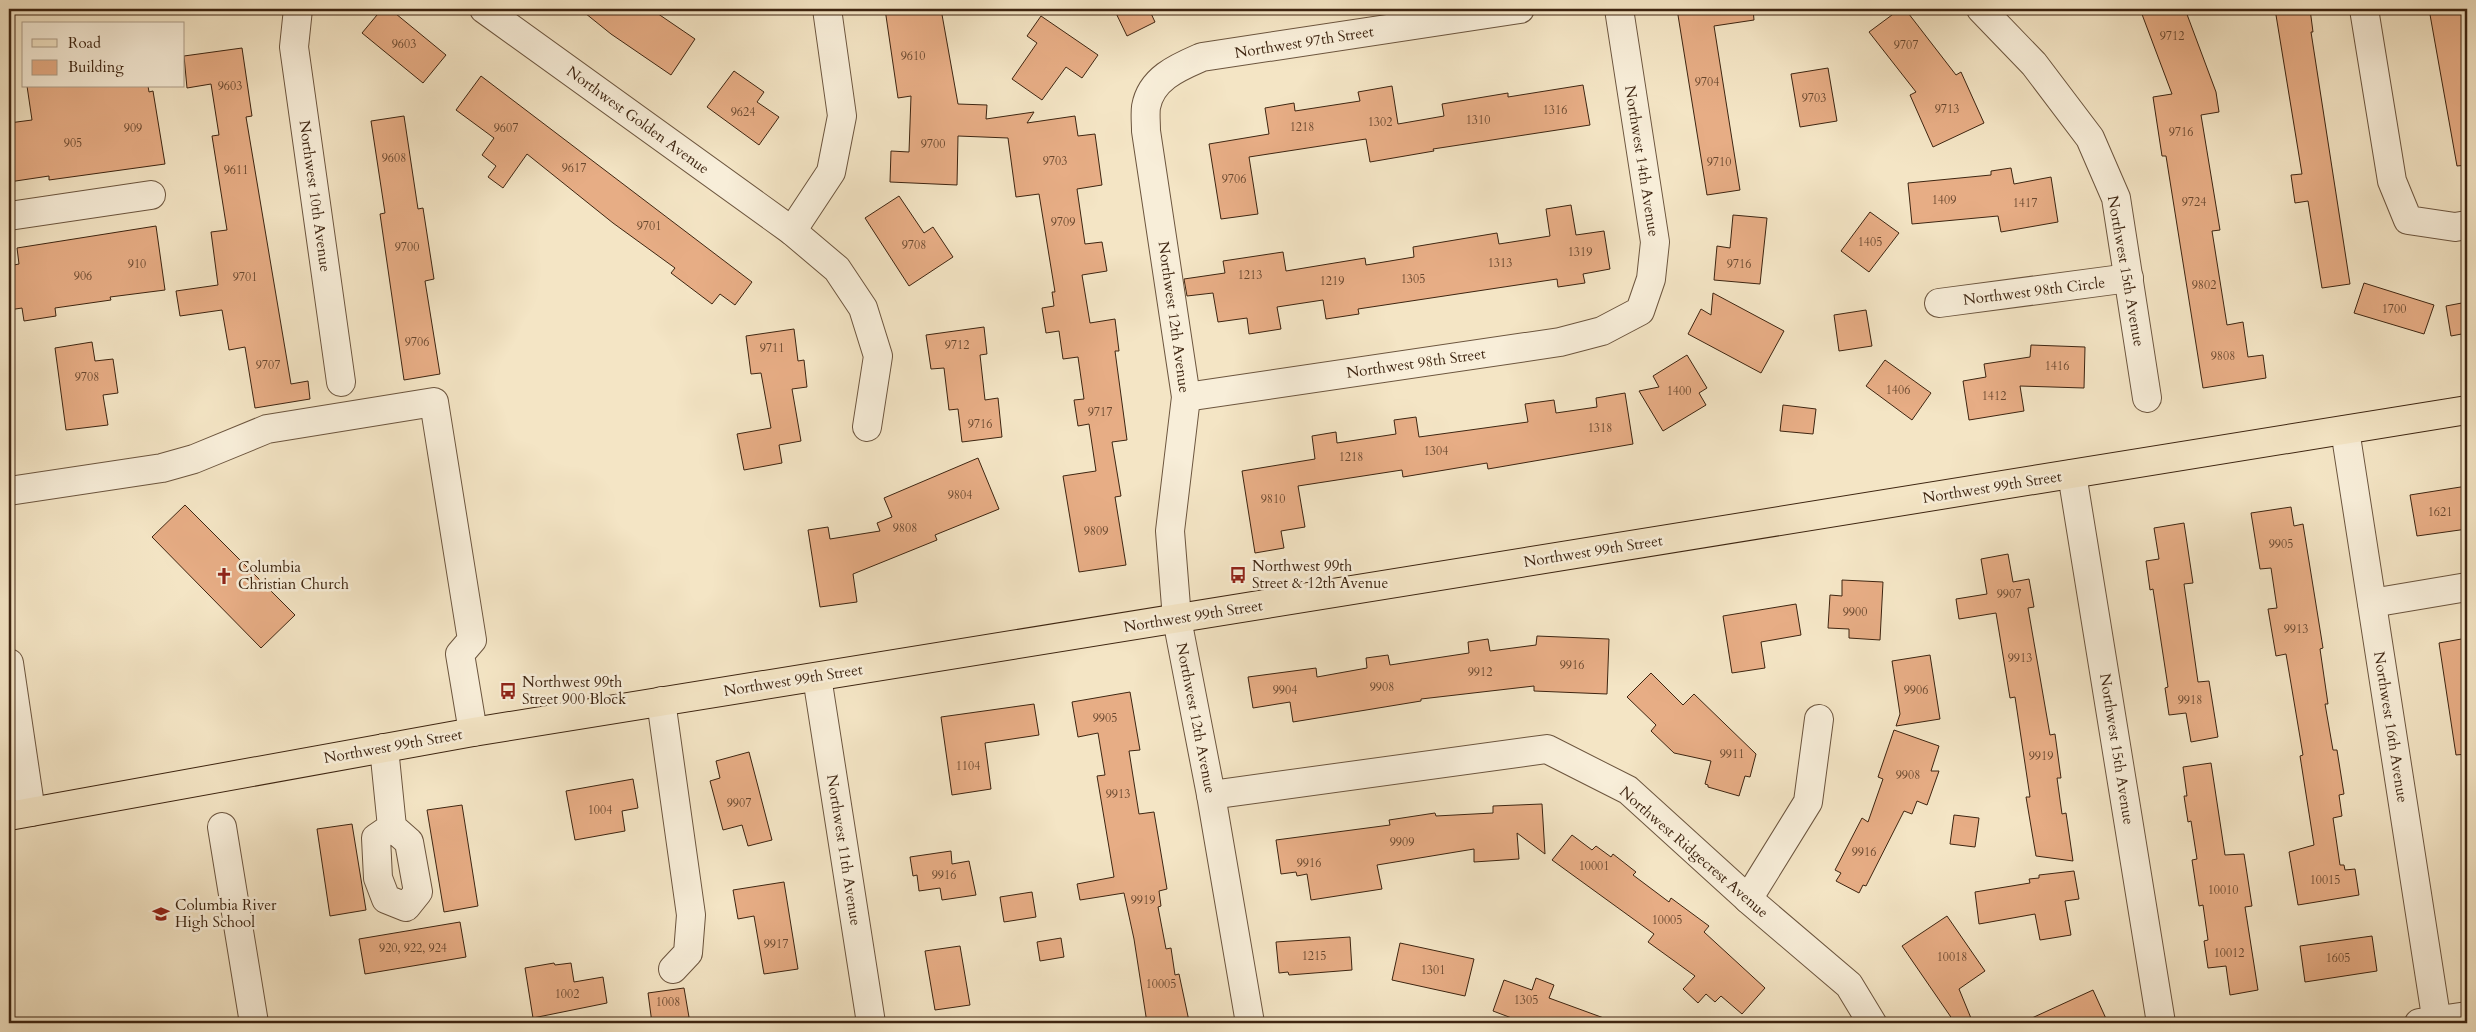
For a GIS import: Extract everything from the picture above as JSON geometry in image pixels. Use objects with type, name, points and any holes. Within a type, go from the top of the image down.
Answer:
[{"type":"main road","name":"Northwest 99th Street","points":[[20,814],[473,732],[2467,410]]},
{"type":"street","name":"Northwest 10th Avenue","points":[[298,9],[294,47],[341,382]]},
{"type":"street","name":"Northwest Golden Avenue","points":[[484,9],[792,231],[837,269],[863,308],[878,356],[867,427]]},
{"type":"street","points":[[792,231],[830,172],[842,116],[827,9]]},
{"type":"street","name":"Northwest 97th Street","points":[[1156,85],[1175,68],[1202,57],[1520,9]]},
{"type":"street","name":"Northwest 14th Avenue","points":[[1619,9],[1655,242],[1651,279],[1640,311]]},
{"type":"street","name":"Northwest 15th Avenue","points":[[1981,9],[2034,64],[2090,138],[2116,198],[2147,398]]},
{"type":"street","points":[[2364,9],[2392,181],[2408,220],[2455,228],[2467,225]]},
{"type":"street","name":"Northwest 12th Avenue","points":[[1156,85],[1146,107],[1146,131],[1186,397],[1170,531],[1177,618],[1212,795],[1250,1023]]},
{"type":"street","points":[[9,216],[151,194]]},
{"type":"street","name":"Northwest 98th Circle","points":[[1939,303],[2128,278]]},
{"type":"street","name":"Northwest 98th Street","points":[[1186,397],[1560,342],[1602,331],[1640,311]]},
{"type":"street","points":[[9,492],[162,468],[194,459],[268,429],[434,402],[472,640],[460,654],[473,732]]},
{"type":"street","name":"Northwest 16th Avenue","points":[[2345,430],[2372,603],[2431,1022]]},
{"type":"street","name":"Northwest 15th Avenue","points":[[2072,474],[2162,1023]]},
{"type":"street","points":[[2372,603],[2467,587]]},
{"type":"street","points":[[9,663],[20,814]]},
{"type":"street","name":"Northwest 11th Avenue","points":[[817,677],[871,1023]]},
{"type":"street","points":[[661,701],[691,915],[688,953],[673,969]]},
{"type":"street","points":[[1748,899],[1808,802],[1819,719]]},
{"type":"street","points":[[384,748],[392,827]]},
{"type":"street","name":"Northwest Ridgecrest Avenue","points":[[1212,795],[1547,749],[1628,790],[1748,899],[1850,985],[1872,1023]]},
{"type":"street","points":[[222,827],[254,1023]]},
{"type":"street","points":[[2431,1022],[2467,1016]]},
{"type":"building","points":[[382,9],[390,9],[446,55],[423,83],[362,33]]},
{"type":"building","points":[[580,9],[651,9],[695,39],[671,75],[611,34]]},
{"type":"building","points":[[885,9],[941,9],[958,104],[987,105],[986,119],[1034,112],[1027,123],[1075,116],[1078,136],[1095,134],[1102,185],[1077,189],[1085,244],[1102,242],[1107,271],[1082,275],[1090,323],[1115,319],[1119,351],[1115,351],[1127,440],[1112,442],[1121,496],[1115,497],[1126,565],[1079,572],[1063,476],[1096,471],[1089,424],[1078,426],[1074,400],[1084,399],[1078,357],[1063,359],[1059,331],[1046,333],[1042,308],[1054,306],[1052,292],[1055,292],[1039,194],[1016,197],[1008,138],[958,136],[957,185],[890,182],[891,151],[909,152],[911,96],[898,98]]},
{"type":"building","points":[[1114,9],[1149,9],[1155,22],[1127,36]]},
{"type":"building","points":[[1677,9],[1753,9],[1754,20],[1714,26],[1740,190],[1707,195]]},
{"type":"building","points":[[1900,9],[1905,9],[1956,75],[1961,72],[1984,123],[1933,147],[1910,95],[1916,92],[1869,32]]},
{"type":"building","points":[[2140,9],[2185,9],[2216,92],[2219,112],[2201,115],[2220,230],[2212,231],[2227,325],[2243,322],[2248,357],[2263,355],[2266,378],[2203,388],[2166,156],[2162,156],[2153,97],[2172,94]]},
{"type":"building","points":[[2275,9],[2310,9],[2313,32],[2311,32],[2350,284],[2322,288],[2308,201],[2295,203],[2291,175],[2302,174]]},
{"type":"building","points":[[2429,9],[2461,9],[2467,46],[2467,165],[2457,166]]},
{"type":"building","points":[[1041,16],[1098,55],[1082,78],[1066,67],[1042,100],[1012,79],[1037,43],[1027,36]]},
{"type":"building","points":[[242,48],[252,116],[246,117],[291,384],[308,381],[310,399],[255,408],[245,347],[229,350],[222,310],[180,316],[176,291],[218,285],[211,232],[227,230],[212,136],[219,135],[211,84],[187,88],[185,56]]},
{"type":"building","points":[[1828,68],[1837,121],[1800,127],[1791,74]]},
{"type":"building","points":[[734,71],[764,92],[757,102],[779,117],[759,145],[707,107]]},
{"type":"building","points":[[481,76],[752,282],[735,305],[720,294],[712,304],[671,273],[675,268],[613,223],[527,154],[503,188],[488,177],[496,166],[482,155],[494,138],[456,110]]},
{"type":"building","points":[[1583,85],[1590,125],[1433,149],[1434,151],[1370,162],[1366,139],[1249,157],[1258,214],[1221,219],[1209,144],[1269,134],[1265,108],[1294,103],[1295,111],[1360,101],[1358,92],[1392,86],[1398,124],[1444,116],[1442,104],[1508,93],[1508,97]]},
{"type":"building","points":[[27,88],[148,88],[149,92],[153,91],[165,164],[49,180],[49,176],[9,182],[9,123],[32,120]]},
{"type":"building","points":[[404,116],[418,209],[423,208],[434,279],[425,281],[440,374],[404,380],[380,214],[385,213],[371,121]]},
{"type":"building","points":[[2011,168],[2014,184],[2051,177],[2058,222],[2001,232],[1998,216],[1912,224],[1908,183],[1991,175],[1991,171]]},
{"type":"building","points":[[899,196],[924,233],[933,227],[953,257],[909,286],[865,218]]},
{"type":"building","points":[[1571,205],[1576,235],[1604,231],[1610,269],[1583,274],[1585,283],[1558,287],[1557,279],[1358,309],[1359,314],[1326,319],[1323,300],[1277,307],[1281,329],[1249,334],[1247,318],[1218,322],[1213,293],[1187,296],[1184,279],[1225,273],[1223,261],[1283,252],[1286,271],[1365,258],[1366,265],[1414,257],[1413,247],[1497,233],[1499,244],[1550,236],[1546,209]]},
{"type":"building","points":[[1870,212],[1899,233],[1869,272],[1841,251]]},
{"type":"building","points":[[1733,215],[1767,218],[1760,284],[1714,280],[1717,246],[1730,248]]},
{"type":"building","points":[[156,226],[165,290],[110,297],[111,300],[55,308],[56,316],[24,321],[22,308],[9,310],[9,266],[19,264],[17,248]]},
{"type":"building","points":[[2364,283],[2434,305],[2424,334],[2354,313]]},
{"type":"building","points":[[1713,293],[1784,331],[1761,373],[1688,334],[1701,309],[1711,315]]},
{"type":"building","points":[[2467,302],[2467,333],[2451,336],[2446,306]]},
{"type":"building","points":[[1866,310],[1872,346],[1839,351],[1834,315]]},
{"type":"building","points":[[984,327],[987,354],[980,355],[985,400],[998,398],[1002,437],[962,442],[958,409],[949,410],[944,368],[931,369],[926,335]]},
{"type":"building","points":[[794,329],[798,361],[804,360],[807,387],[792,389],[801,441],[779,445],[782,463],[744,470],[737,434],[771,428],[761,373],[751,374],[746,336]]},
{"type":"building","points":[[92,342],[95,361],[113,359],[118,393],[103,395],[108,425],[66,430],[55,348]]},
{"type":"building","points":[[2031,345],[2085,347],[2084,388],[2020,386],[2024,411],[1969,420],[1963,381],[1986,377],[1984,364],[2030,357]]},
{"type":"building","points":[[1687,355],[1707,388],[1699,393],[1706,405],[1663,431],[1639,391],[1659,387],[1653,376]]},
{"type":"building","points":[[1885,360],[1931,393],[1912,420],[1866,386]]},
{"type":"building","points":[[1625,393],[1633,444],[1488,469],[1487,463],[1403,477],[1402,470],[1298,486],[1305,527],[1281,531],[1284,548],[1255,553],[1242,471],[1315,459],[1312,436],[1336,432],[1337,443],[1396,434],[1394,420],[1416,417],[1419,437],[1470,430],[1528,422],[1525,404],[1554,400],[1556,413],[1597,407],[1596,398]]},
{"type":"building","points":[[1783,405],[1816,409],[1813,434],[1780,431]]},
{"type":"building","points":[[978,458],[999,509],[935,535],[937,540],[853,574],[857,602],[820,607],[808,530],[828,527],[830,539],[880,531],[877,523],[892,517],[884,498]]},
{"type":"building","points":[[2467,486],[2467,529],[2417,536],[2410,495]]},
{"type":"building","name":"Columbia Christian Church","points":[[185,505],[295,615],[261,648],[152,537]]},
{"type":"building","points":[[2291,507],[2294,526],[2303,524],[2323,648],[2320,649],[2328,704],[2325,704],[2333,750],[2337,750],[2344,794],[2339,795],[2342,816],[2333,818],[2340,865],[2344,865],[2345,870],[2355,869],[2359,895],[2298,905],[2289,852],[2314,845],[2300,756],[2303,755],[2286,654],[2276,656],[2268,609],[2277,608],[2271,568],[2260,569],[2251,513]]},
{"type":"building","points":[[2184,523],[2193,583],[2184,584],[2198,682],[2209,681],[2218,737],[2191,742],[2186,713],[2169,715],[2165,688],[2168,687],[2153,589],[2150,590],[2146,561],[2159,559],[2154,528]]},
{"type":"building","points":[[2008,554],[2013,582],[2029,579],[2034,607],[2028,608],[2050,735],[2055,734],[2061,778],[2057,778],[2062,814],[2066,813],[2073,861],[2036,856],[2026,797],[2030,797],[2015,697],[2010,698],[1996,613],[1959,619],[1956,599],[1987,594],[1981,559]]},
{"type":"building","points":[[1842,580],[1883,582],[1880,640],[1849,638],[1849,629],[1828,628],[1830,595],[1842,596]]},
{"type":"building","points":[[1796,604],[1801,635],[1761,642],[1765,668],[1732,673],[1723,616]]},
{"type":"building","points":[[1537,636],[1609,639],[1607,694],[1534,691],[1534,686],[1421,699],[1421,701],[1293,722],[1290,702],[1253,708],[1248,677],[1316,668],[1317,677],[1367,668],[1366,658],[1388,655],[1390,665],[1469,653],[1468,642],[1488,639],[1490,651],[1536,645]]},
{"type":"building","points":[[2467,638],[2467,754],[2456,755],[2439,643]]},
{"type":"building","points":[[1930,655],[1940,719],[1896,726],[1900,714],[1892,661]]},
{"type":"building","points":[[1651,673],[1683,705],[1694,694],[1756,754],[1750,777],[1745,776],[1739,796],[1708,787],[1705,784],[1711,761],[1674,753],[1651,731],[1656,725],[1627,697]]},
{"type":"building","points":[[1130,692],[1140,750],[1129,751],[1139,814],[1154,812],[1167,889],[1159,891],[1161,906],[1158,907],[1166,949],[1171,948],[1175,975],[1179,974],[1189,1021],[1147,1023],[1134,939],[1124,893],[1080,900],[1077,884],[1114,877],[1097,776],[1105,775],[1098,733],[1078,737],[1072,702]]},
{"type":"building","points":[[1034,704],[1039,735],[985,743],[991,789],[952,795],[941,717]]},
{"type":"building","points":[[1894,730],[1939,746],[1931,771],[1939,771],[1927,805],[1917,801],[1912,814],[1904,811],[1866,886],[1863,885],[1859,893],[1836,881],[1841,873],[1835,870],[1862,818],[1868,822],[1883,779],[1878,777]]},
{"type":"building","points":[[749,752],[772,840],[748,846],[742,825],[723,830],[710,781],[720,778],[716,761]]},
{"type":"building","points":[[2211,763],[2225,855],[2244,854],[2252,906],[2245,907],[2258,990],[2230,995],[2226,966],[2208,968],[2204,941],[2208,940],[2203,905],[2199,906],[2192,860],[2197,859],[2191,821],[2188,822],[2184,796],[2187,796],[2183,767]]},
{"type":"building","points":[[633,779],[638,808],[622,811],[625,831],[575,840],[566,791]]},
{"type":"building","points":[[1542,804],[1545,854],[1517,833],[1519,859],[1474,862],[1474,849],[1377,865],[1382,889],[1311,900],[1307,874],[1297,876],[1296,872],[1281,874],[1276,840],[1390,825],[1389,820],[1435,813],[1436,816],[1493,813],[1493,806]]},
{"type":"building","points":[[462,805],[478,906],[444,912],[427,810]]},
{"type":"building","points":[[1954,815],[1979,818],[1975,847],[1950,844]]},
{"type":"building","points":[[352,824],[366,910],[330,916],[317,829]]},
{"type":"building","points":[[1572,835],[1592,850],[1596,846],[1611,857],[1613,854],[1636,872],[1633,875],[1669,902],[1671,898],[1709,926],[1704,932],[1765,988],[1742,1014],[1721,996],[1715,1002],[1706,994],[1698,1003],[1683,989],[1695,976],[1648,942],[1654,934],[1552,860]]},
{"type":"building","points":[[951,851],[952,864],[969,861],[976,895],[942,900],[940,888],[919,891],[917,875],[913,876],[910,857]]},
{"type":"building","points":[[2074,871],[2079,899],[2065,901],[2071,935],[2040,940],[2035,914],[1979,924],[1975,892],[2030,883],[2029,879],[2039,878],[2039,875]]},
{"type":"building","points":[[784,882],[798,969],[764,974],[754,916],[738,919],[733,890]]},
{"type":"building","points":[[1032,892],[1036,917],[1004,922],[1000,897]]},
{"type":"building","points":[[1947,916],[1985,971],[1959,989],[1973,1023],[1955,1023],[1902,946]]},
{"type":"building","points":[[460,922],[466,957],[365,974],[359,939]]},
{"type":"building","points":[[2372,936],[2377,971],[2305,982],[2300,946]]},
{"type":"building","points":[[1350,937],[1352,970],[1289,975],[1288,972],[1279,973],[1276,942]]},
{"type":"building","points":[[1061,938],[1064,957],[1040,961],[1037,942]]},
{"type":"building","points":[[1400,943],[1474,959],[1465,996],[1392,980]]},
{"type":"building","points":[[960,946],[970,1005],[935,1010],[925,951]]},
{"type":"building","points":[[554,963],[555,965],[571,963],[574,982],[603,977],[607,1003],[533,1018],[525,968]]},
{"type":"building","points":[[1536,978],[1554,985],[1549,998],[1612,1021],[1612,1023],[1525,1023],[1493,1011],[1504,980],[1532,990]]},
{"type":"building","points":[[684,988],[690,1023],[652,1023],[648,993]]},
{"type":"building","points":[[2093,990],[2108,1023],[2021,1023]]},
{"type":"place","name":"Northwest 99th Street & 12th Avenue","points":[[1238,575]]},
{"type":"place","name":"Columbia Christian Church","points":[[224,576]]},
{"type":"place","name":"Northwest 99th Street 900 Block","points":[[508,691]]},
{"type":"place","name":"Columbia River High School","points":[[161,914]]}]
